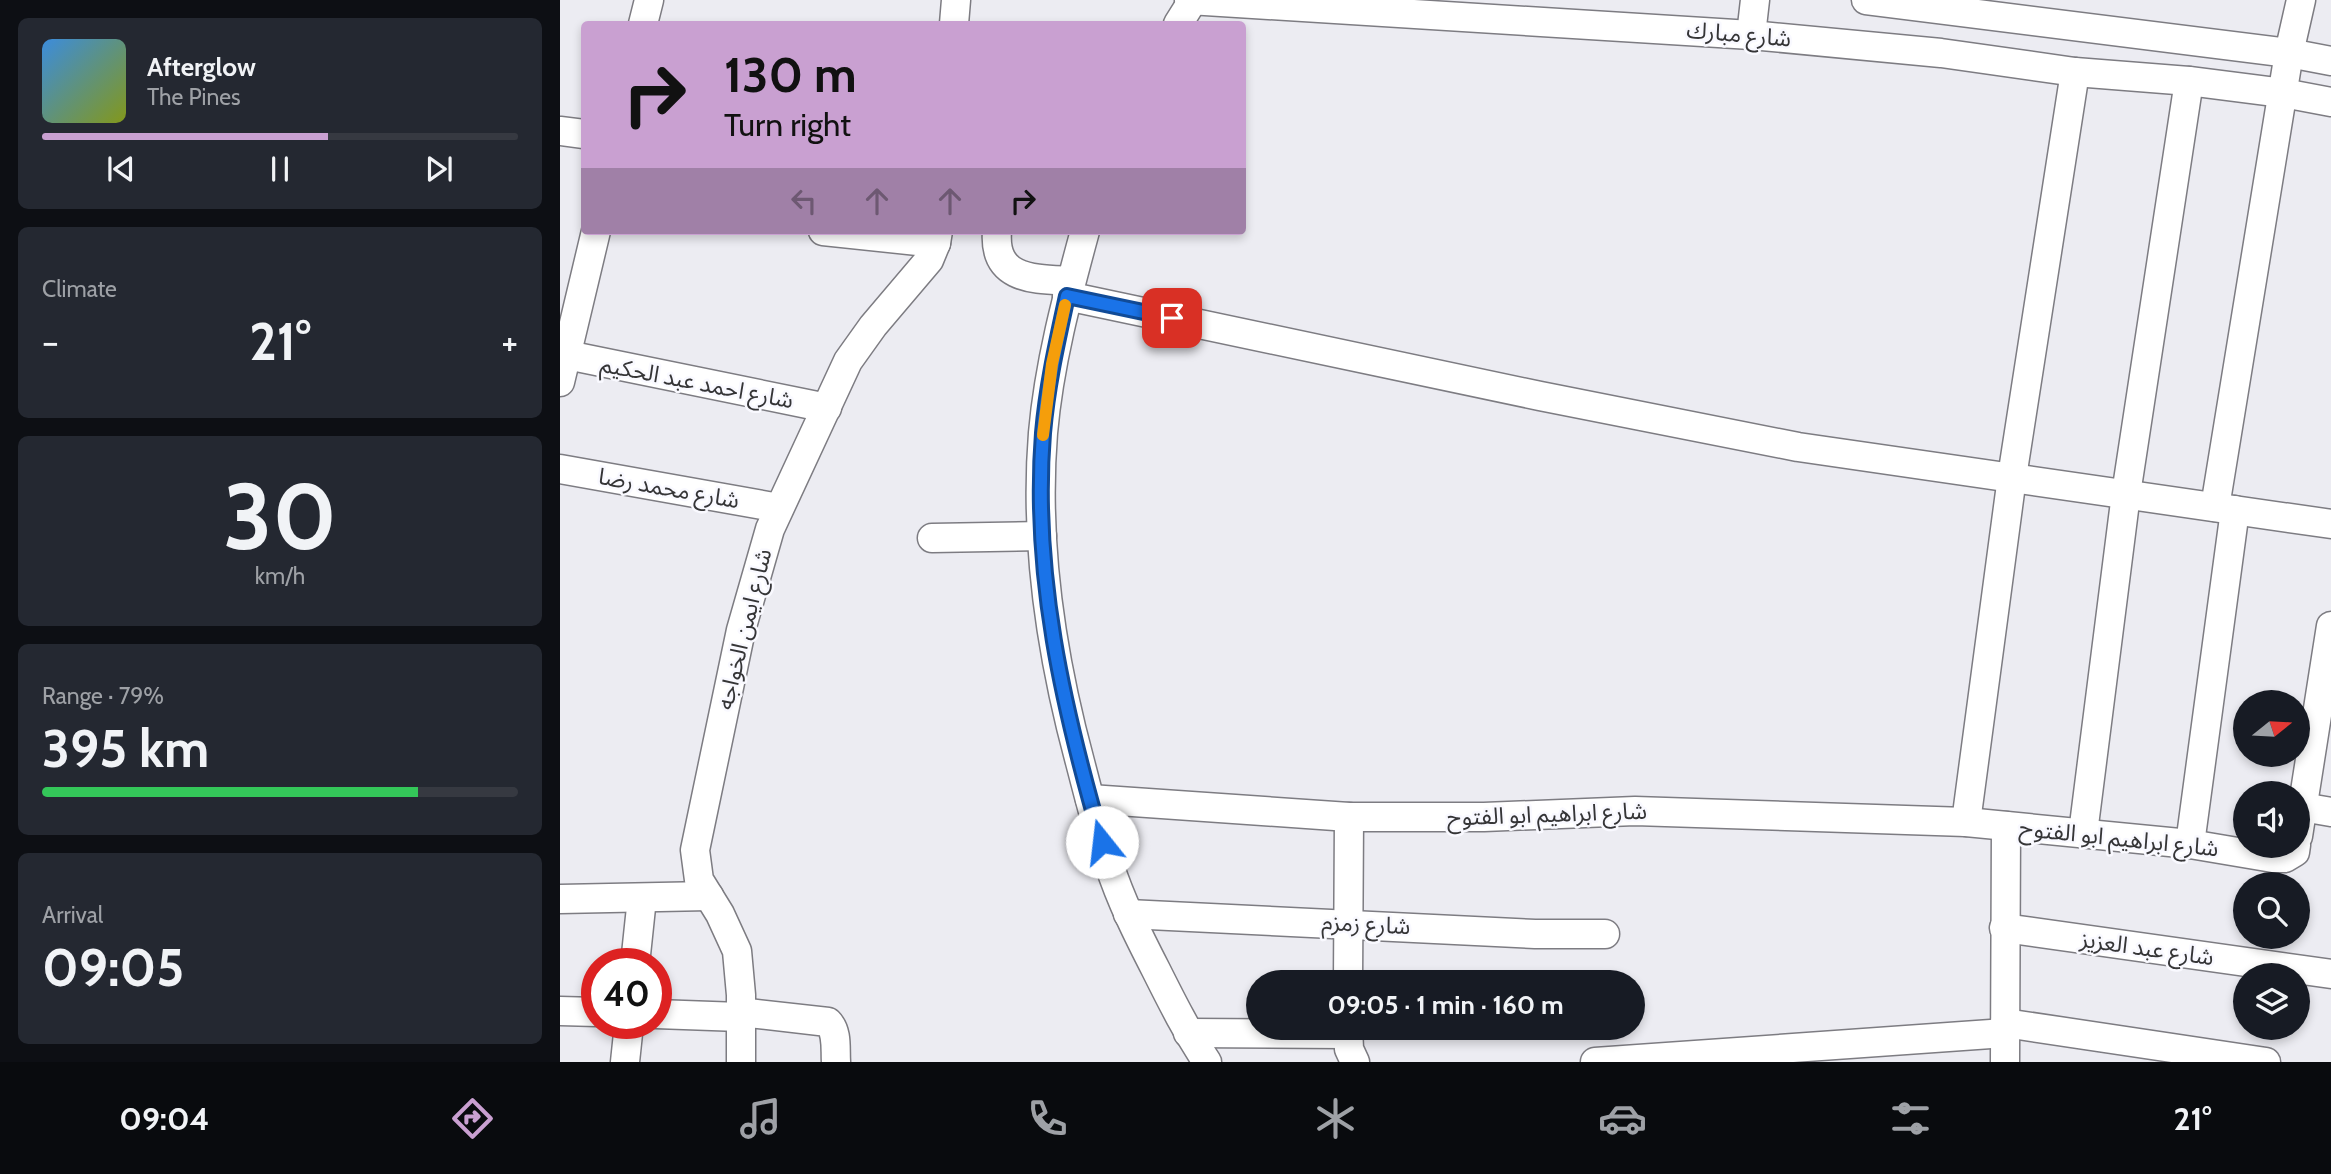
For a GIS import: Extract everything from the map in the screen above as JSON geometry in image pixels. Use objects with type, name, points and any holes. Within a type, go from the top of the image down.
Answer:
[{"type":"street","points":[[644,21],[649,0]]},
{"type":"street","points":[[954,21],[956,0]]},
{"type":"street","points":[[1180,21],[1192,0]]},
{"type":"street","name":"شارع مبارك","points":[[1192,0],[1751,35],[1941,52],[2075,72],[2189,81],[2283,93],[2331,102]]},
{"type":"street","points":[[1751,35],[1755,0]]},
{"type":"street","points":[[1866,0],[2289,53],[2331,61]]},
{"type":"street","points":[[2190,844],[2225,508],[2283,93],[2301,0]]},
{"type":"street","points":[[1966,822],[2012,477],[2075,72]]},
{"type":"street","points":[[2083,833],[2126,494],[2189,81]]},
{"type":"street","points":[[560,131],[581,134]]},
{"type":"street","points":[[562,373],[595,235]]},
{"type":"street","points":[[899,235],[937,237]]},
{"type":"street","points":[[997,235],[999,253],[1007,267],[1019,276],[1540,396],[1798,447],[2331,524]]},
{"type":"street","points":[[1084,235],[1052,364],[1043,433],[1040,502],[1044,571],[1053,640],[1066,709],[1108,864],[1128,914],[1188,1033],[1207,1062]]},
{"type":"street","name":"شارع ايمن الخواجه","points":[[741,1062],[741,984],[737,951],[720,914],[699,880],[695,850],[741,630],[761,558],[779,508],[848,361],[860,342],[929,260],[937,237]]},
{"type":"street","name":"شارع احمد عبد الحكيم","points":[[562,373],[827,408]]},
{"type":"street","name":"شارع محمد رضا","points":[[560,469],[779,508]]},
{"type":"street","points":[[932,538],[1042,536]]},
{"type":"street","points":[[2306,781],[2331,626]]},
{"type":"street","name":"شارع ابراهيم ابو الفتوح","points":[[1090,799],[1349,817],[1484,817],[1635,811],[1966,822],[2233,848]]},
{"type":"street","points":[[2310,808],[2331,812]]},
{"type":"street","points":[[1348,970],[1349,817]]},
{"type":"street","name":"شارع ابراهيم ابو الفتوح","points":[[2005,1062],[2006,826]]},
{"type":"street","points":[[560,899],[709,896]]},
{"type":"street","points":[[637,948],[642,898]]},
{"type":"street","name":"شارع زمزم","points":[[1128,914],[1535,934],[1605,934]]},
{"type":"street","name":"شارع عبد العزيز","points":[[2004,928],[2331,974]]},
{"type":"street","points":[[560,1011],[581,1012]]},
{"type":"street","points":[[672,1014],[740,1014],[828,1022],[833,1027],[836,1062]]},
{"type":"street","points":[[1595,1062],[2005,1028],[2266,1062]]},
{"type":"street","points":[[1188,1033],[1246,1032]]},
{"type":"street","points":[[625,1062],[627,1039]]},
{"type":"street","points":[[1348,1040],[1355,1062]]},
{"type":"slow traffic","points":[[1043,435],[1052,364],[1065,305]]},
{"type":"route","points":[[1102,842],[1066,709],[1044,571],[1040,502],[1043,433],[1052,364],[1067,296],[1172,318]]}]
